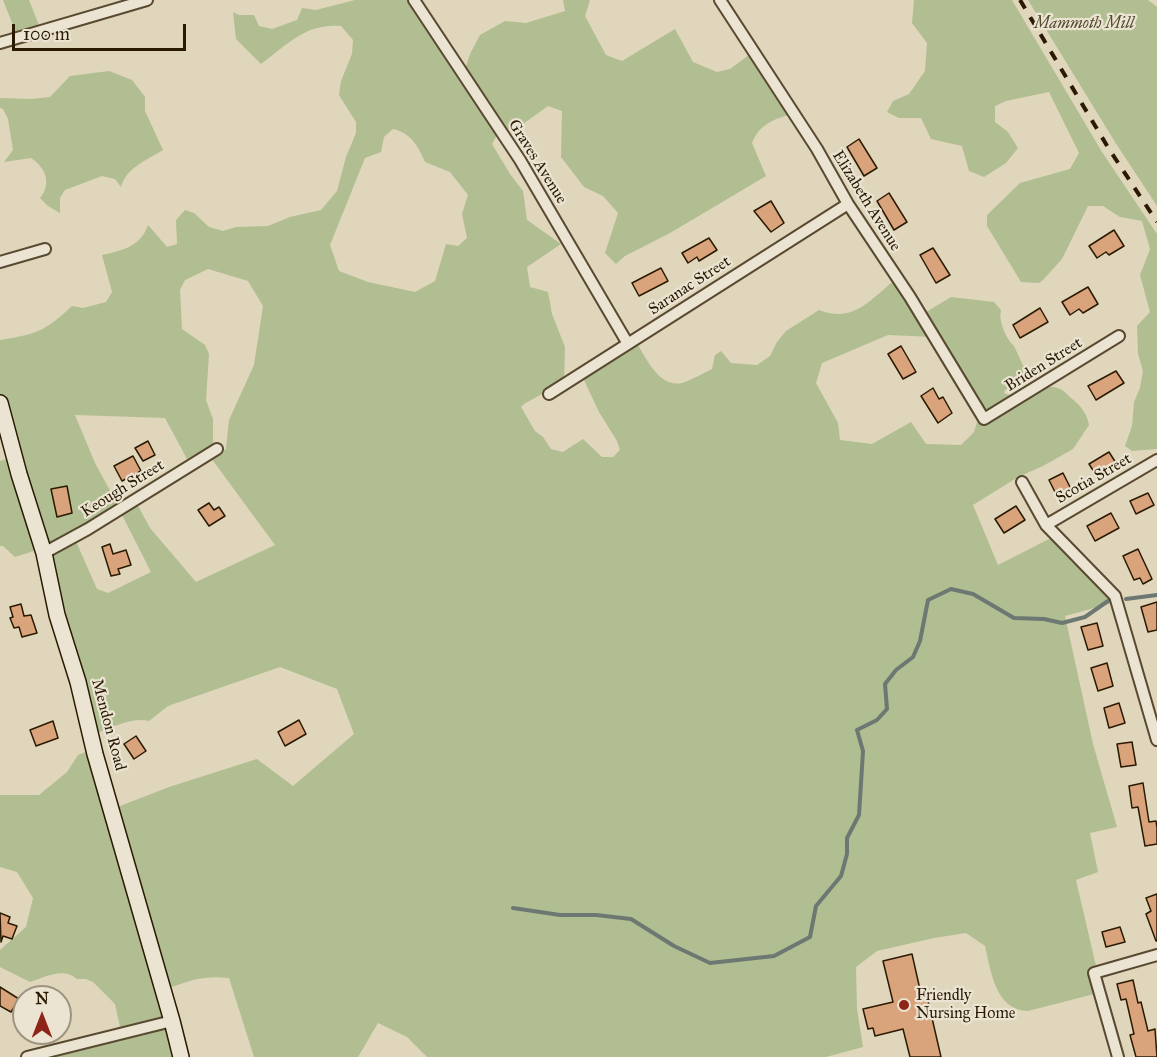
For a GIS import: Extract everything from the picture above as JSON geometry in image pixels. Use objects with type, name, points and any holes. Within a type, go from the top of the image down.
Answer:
[{"type":"street","points":[[0,43],[147,0]]},
{"type":"street","name":"Graves Avenue","points":[[414,0],[520,160],[628,344]]},
{"type":"street","name":"Elizabeth Avenue","points":[[720,0],[817,149],[848,204],[910,297],[984,419]]},
{"type":"street","name":"Saranac Street","points":[[549,394],[848,204]]},
{"type":"street","points":[[0,262],[45,249]]},
{"type":"street","name":"Briden Street","points":[[984,419],[1119,336]]},
{"type":"street","name":"Mendon Road","points":[[0,403],[44,553],[57,615],[78,682],[181,1057]]},
{"type":"street","name":"Keough Street","points":[[44,553],[88,529],[217,449]]},
{"type":"street","name":"Scotia Street","points":[[1046,525],[1157,460]]},
{"type":"street","points":[[1022,482],[1046,525],[1115,596],[1157,740]]},
{"type":"street","points":[[1118,1057],[1094,973],[1157,956]]},
{"type":"street","points":[[27,1057],[172,1021]]},
{"type":"green space","points":[[3,0],[29,0],[40,28],[22,34],[16,33]]},
{"type":"green space","points":[[355,0],[414,0],[463,75],[480,35],[505,21],[526,23],[565,11],[563,0],[590,0],[585,16],[606,55],[622,61],[675,29],[693,62],[717,72],[730,69],[753,52],[795,113],[764,126],[755,136],[752,143],[766,176],[670,233],[625,256],[616,264],[605,253],[618,213],[603,196],[584,187],[561,157],[562,111],[548,106],[520,126],[499,131],[492,144],[523,191],[527,220],[561,244],[527,267],[530,287],[548,292],[552,314],[565,347],[564,382],[521,407],[535,431],[543,437],[551,449],[563,452],[583,439],[602,457],[613,457],[620,450],[583,378],[638,337],[641,343],[638,345],[655,372],[667,381],[682,383],[712,369],[715,355],[721,351],[731,363],[757,365],[770,356],[786,331],[819,310],[831,314],[852,312],[870,301],[896,279],[923,314],[951,297],[994,302],[1001,310],[1003,329],[1028,376],[1005,390],[1004,393],[1019,396],[1053,387],[1063,390],[1080,406],[1089,425],[1073,449],[1018,477],[973,505],[998,565],[1053,537],[1116,602],[1065,616],[1093,744],[1117,827],[1090,833],[1098,872],[1076,880],[1102,992],[1028,1011],[1017,1009],[1001,997],[996,988],[985,946],[966,933],[877,951],[856,967],[857,1009],[863,1047],[826,1057],[427,1057],[407,1037],[378,1023],[358,1057],[254,1057],[229,978],[211,977],[188,981],[164,990],[181,1057],[36,1057],[121,1032],[115,1004],[93,982],[60,973],[30,982],[0,967],[0,950],[26,927],[33,898],[17,872],[0,867],[0,795],[39,795],[67,772],[78,755],[93,749],[115,808],[169,787],[257,759],[293,786],[354,734],[337,689],[280,667],[168,706],[149,721],[135,720],[92,735],[40,549],[15,557],[0,546],[0,461],[11,458],[0,404],[0,340],[23,336],[47,327],[72,306],[83,308],[106,302],[112,292],[102,255],[117,252],[136,243],[148,225],[167,247],[177,244],[176,220],[185,210],[194,213],[209,227],[223,231],[236,227],[268,226],[290,217],[321,210],[337,191],[346,157],[356,133],[356,122],[339,95],[341,81],[352,54],[353,40],[341,26],[318,28],[298,36],[261,64],[236,39],[233,12],[239,15],[254,15],[259,26],[272,29],[297,20],[302,8],[316,10]],"holes":[[[393,129],[405,134],[417,146],[425,162],[450,172],[468,195],[462,214],[467,238],[458,246],[446,244],[435,281],[415,292],[368,282],[339,271],[330,245],[365,158],[381,152],[384,137]],[[208,269],[248,281],[263,306],[254,365],[229,420],[226,449],[211,458],[275,545],[196,582],[150,528],[136,502],[120,509],[95,463],[75,415],[165,418],[187,459],[213,445],[213,419],[206,400],[209,354],[205,345],[182,329],[180,290],[185,280]],[[888,335],[934,337],[980,412],[974,432],[961,445],[926,444],[911,422],[872,444],[840,440],[838,423],[816,383],[822,363]],[[120,511],[151,572],[108,593],[97,589],[74,537]]]},
{"type":"green space","points":[[914,0],[1012,0],[1102,152],[1157,234],[1157,449],[1132,451],[1125,446],[1132,426],[1134,402],[1140,388],[1143,371],[1138,354],[1137,326],[1150,312],[1140,275],[1150,249],[1142,221],[1120,217],[1103,206],[1088,206],[1062,259],[1039,283],[1021,282],[987,226],[987,215],[1020,183],[1070,169],[1079,153],[1049,92],[1006,101],[995,106],[995,122],[1008,132],[1018,148],[1006,163],[984,177],[969,171],[962,146],[931,139],[921,118],[899,118],[887,112],[893,101],[909,94],[925,71],[927,43],[912,23]]},
{"type":"green space","name":"Mammoth Mill","points":[[1028,0],[1148,0],[1157,7],[1157,206],[1115,142]]},
{"type":"green space","points":[[109,71],[132,80],[145,97],[145,111],[163,150],[132,170],[121,187],[115,179],[102,176],[65,190],[60,198],[60,213],[40,198],[46,187],[46,176],[36,162],[31,158],[4,162],[13,150],[8,119],[3,109],[0,108],[0,98],[50,97],[70,76]]},
{"type":"building","points":[[859,139],[877,168],[864,176],[847,147]]},
{"type":"building","points":[[889,193],[907,222],[894,230],[877,201]]},
{"type":"building","points":[[771,201],[784,223],[771,232],[754,211]]},
{"type":"building","points":[[1114,230],[1124,246],[1109,255],[1106,252],[1097,258],[1089,246]]},
{"type":"building","points":[[709,238],[717,250],[699,261],[697,257],[688,263],[682,253]]},
{"type":"building","points":[[933,248],[950,275],[936,283],[920,255]]},
{"type":"building","points":[[661,268],[668,281],[639,296],[632,283]]},
{"type":"building","points":[[1088,287],[1098,304],[1083,313],[1079,309],[1070,315],[1062,302]]},
{"type":"building","points":[[1040,308],[1048,322],[1020,338],[1013,325]]},
{"type":"building","points":[[901,346],[916,372],[903,379],[888,354]]},
{"type":"building","points":[[1116,371],[1124,383],[1096,400],[1088,386]]},
{"type":"building","points":[[933,388],[939,399],[943,397],[952,413],[938,423],[921,396]]},
{"type":"building","points":[[148,441],[155,455],[143,461],[135,448]]},
{"type":"building","points":[[1109,452],[1118,466],[1098,478],[1089,464]]},
{"type":"building","points":[[133,456],[141,471],[122,481],[114,466]]},
{"type":"building","points":[[1063,473],[1071,489],[1057,496],[1049,480]]},
{"type":"building","points":[[67,486],[72,513],[57,517],[51,489]]},
{"type":"building","points":[[1148,493],[1154,505],[1136,514],[1130,501]]},
{"type":"building","points":[[209,503],[214,510],[219,507],[225,516],[209,526],[198,510]]},
{"type":"building","points":[[1016,506],[1025,520],[1004,533],[995,519]]},
{"type":"building","points":[[1111,513],[1119,528],[1095,541],[1087,526]]},
{"type":"building","points":[[110,544],[113,554],[126,550],[131,565],[118,569],[120,574],[111,576],[102,547]]},
{"type":"building","points":[[1138,549],[1152,579],[1143,584],[1140,578],[1134,580],[1123,556]]},
{"type":"building","points":[[1157,602],[1157,630],[1148,632],[1141,607]]},
{"type":"building","points":[[21,604],[24,616],[31,615],[37,633],[22,637],[19,627],[14,628],[10,618],[13,617],[10,607]]},
{"type":"building","points":[[1097,623],[1103,646],[1088,650],[1081,627]]},
{"type":"building","points":[[1107,663],[1113,686],[1098,691],[1091,668]]},
{"type":"building","points":[[1119,703],[1125,723],[1109,728],[1104,708]]},
{"type":"building","points":[[299,720],[306,734],[285,746],[278,732]]},
{"type":"building","points":[[53,721],[58,738],[36,746],[30,730]]},
{"type":"building","points":[[136,736],[146,751],[134,759],[124,744]]},
{"type":"building","points":[[1132,742],[1136,765],[1121,767],[1117,744]]},
{"type":"building","points":[[1143,783],[1149,822],[1156,821],[1157,828],[1157,844],[1145,846],[1138,807],[1132,808],[1129,786]]},
{"type":"building","points":[[1157,894],[1156,941],[1146,914],[1151,911],[1146,898]]},
{"type":"building","points":[[0,913],[10,917],[8,923],[17,926],[12,939],[3,936],[1,942]]},
{"type":"building","points":[[1120,927],[1125,942],[1106,947],[1102,932]]},
{"type":"building","name":"Friendly Nursing Home","points":[[912,954],[921,994],[926,992],[941,1057],[910,1057],[903,1029],[875,1036],[873,1028],[868,1029],[863,1009],[893,1002],[883,961]]},
{"type":"building","points":[[1133,980],[1148,1031],[1155,1029],[1157,1057],[1136,1057],[1130,1035],[1134,1034],[1126,999],[1121,1000],[1117,984]]},
{"type":"building","points":[[0,987],[12,995],[12,1010],[11,1012],[0,1006]]},
{"type":"waterway","points":[[513,908],[560,915],[596,915],[631,919],[674,946],[710,963],[774,956],[810,937],[816,906],[841,876],[847,854],[847,838],[859,815],[863,751],[857,730],[877,720],[887,709],[885,684],[896,670],[913,657],[920,641],[928,600],[951,589],[973,594],[1014,618],[1044,619],[1062,623],[1085,617],[1108,601]]},
{"type":"waterway","points":[[1126,599],[1157,595]]},
{"type":"railway","points":[[1020,0],[1109,149],[1157,222]]},
{"type":"place","name":"Friendly Nursing Home","points":[[904,1005]]}]
